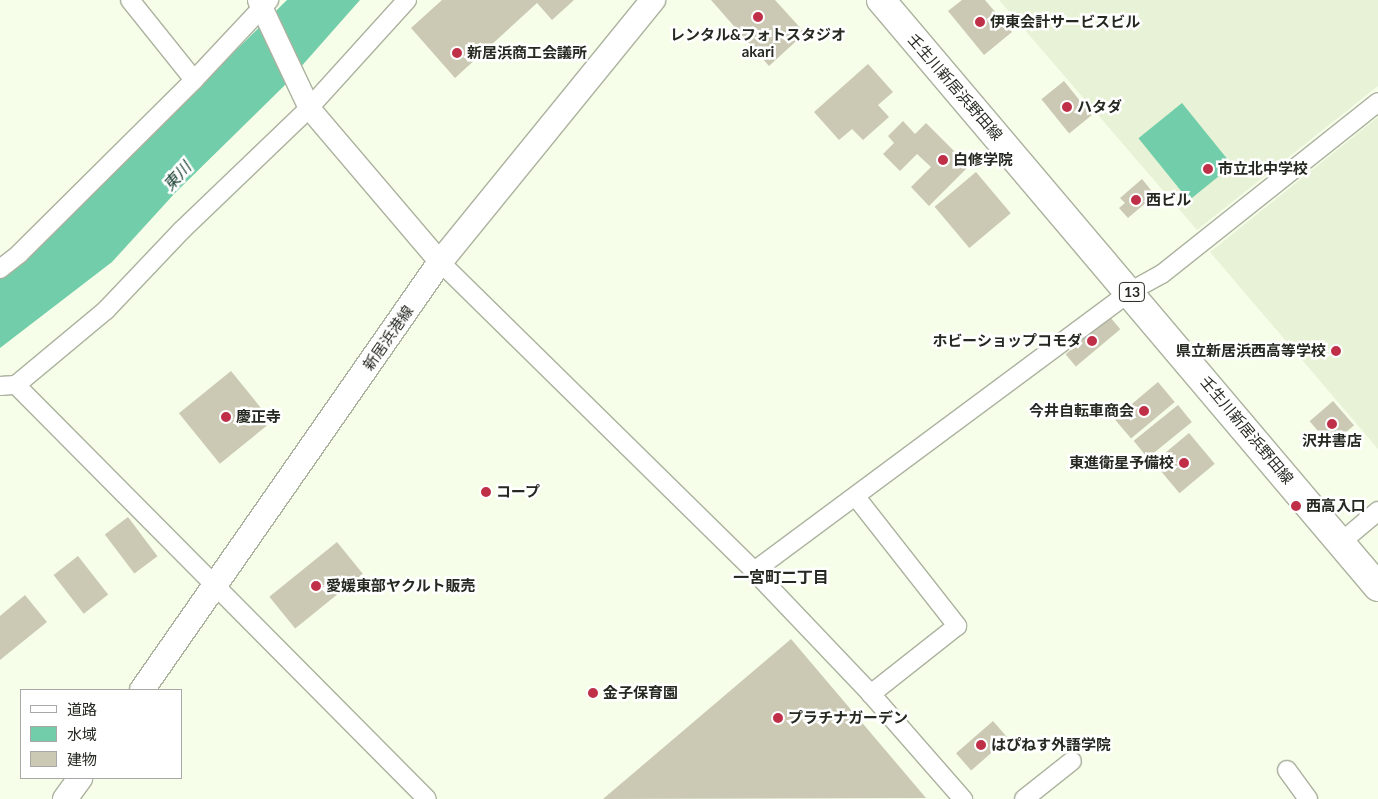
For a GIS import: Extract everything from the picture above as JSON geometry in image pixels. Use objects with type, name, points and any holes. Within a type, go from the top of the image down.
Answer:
[{"type":"main road","name":"新居浜港線","points":[[143,689],[440,262],[653,0]]},
{"type":"main road","name":"壬生川新居浜野田線","points":[[881,0],[1131,291],[1378,587]]},
{"type":"main road","points":[[65,799],[79,779]]},
{"type":"street","points":[[130,0],[194,80]]},
{"type":"street","points":[[407,0],[106,310],[8,386],[214,587],[423,798]]},
{"type":"street","points":[[0,269],[19,254],[194,80],[263,5],[307,103],[440,262],[754,571],[871,694],[963,799]]},
{"type":"street","points":[[754,571],[1131,291],[1162,274],[1378,102]]},
{"type":"street","points":[[856,497],[957,626],[871,694]]},
{"type":"street","points":[[1340,543],[1378,510]]},
{"type":"street","points":[[1024,799],[1072,761]]},
{"type":"street","points":[[1287,770],[1308,799]]},
{"type":"shaded area","name":"市立北中学校","points":[[999,0],[1378,0],[1378,86],[1197,230]]},
{"type":"shaded area","name":"県立新居浜西高等学校","points":[[1378,117],[1378,449],[1210,252]]},
{"type":"water","name":"東川","points":[[287,0],[360,0],[284,86],[175,193],[112,262],[0,348],[0,277],[20,262]]},
{"type":"water","points":[[1182,103],[1232,165],[1189,200],[1138,138]]},
{"type":"building","name":"新居浜商工会議所","points":[[442,0],[574,0],[552,20],[537,3],[455,78],[411,28]]},
{"type":"building","name":"レンタル&フォトスタジオ akari","points":[[711,0],[775,0],[805,33],[769,66]]},
{"type":"building","name":"伊東会計サービスビル","points":[[962,0],[985,0],[1012,32],[984,55],[948,11]]},
{"type":"building","points":[[868,64],[893,92],[878,105],[889,117],[863,140],[852,129],[839,140],[814,112]]},
{"type":"building","name":"ハタダ","points":[[1064,81],[1092,115],[1069,133],[1041,99]]},
{"type":"building","name":"白修学院","points":[[903,121],[915,134],[926,123],[969,166],[929,206],[911,187],[931,167],[917,154],[900,171],[883,154],[894,143],[888,136]]},
{"type":"building","points":[[976,172],[1011,213],[969,248],[935,207]]},
{"type":"building","name":"西ビル","points":[[1142,179],[1155,195],[1128,218],[1119,208],[1125,203],[1120,198]]},
{"type":"building","name":"ホビーショップコモダ","points":[[1110,317],[1120,329],[1076,367],[1066,354]]},
{"type":"building","name":"慶正寺","points":[[231,371],[272,422],[220,464],[179,413]]},
{"type":"building","name":"今井自転車商会","points":[[1158,382],[1175,402],[1131,439],[1114,419]]},
{"type":"building","name":"沢井書店","points":[[1333,401],[1354,425],[1331,445],[1310,421]]},
{"type":"building","points":[[1178,405],[1192,422],[1148,458],[1134,441]]},
{"type":"building","name":"東進衛星予備校","points":[[1189,433],[1215,464],[1179,493],[1154,463]]},
{"type":"building","points":[[128,517],[157,556],[134,574],[105,534]]},
{"type":"building","name":"愛媛東部ヤクルト販売","points":[[337,542],[363,574],[295,629],[269,597]]},
{"type":"building","points":[[78,556],[108,595],[84,614],[54,575]]},
{"type":"building","points":[[25,595],[47,622],[0,660],[0,616]]},
{"type":"building","name":"プラチナガーデン","points":[[791,639],[926,798],[603,799]]},
{"type":"building","name":"はぴねす外語学院","points":[[993,721],[1008,738],[971,771],[956,753]]},
{"type":"place","name":"レンタル&フォトスタジオ akari","points":[[758,17]]},
{"type":"place","name":"伊東会計サービスビル","points":[[980,22]]},
{"type":"place","name":"新居浜商工会議所","points":[[457,53]]},
{"type":"place","name":"ハタダ","points":[[1067,107]]},
{"type":"place","name":"白修学院","points":[[943,160]]},
{"type":"place","name":"市立北中学校","points":[[1208,169]]},
{"type":"place","name":"西ビル","points":[[1136,200]]},
{"type":"place","name":"ホビーショップコモダ","points":[[1092,341]]},
{"type":"place","name":"県立新居浜西高等学校","points":[[1336,351]]},
{"type":"place","name":"今井自転車商会","points":[[1144,411]]},
{"type":"place","name":"慶正寺","points":[[226,417]]},
{"type":"place","name":"沢井書店","points":[[1332,424]]},
{"type":"place","name":"東進衛星予備校","points":[[1184,463]]},
{"type":"place","name":"コープ","points":[[486,492]]},
{"type":"place","name":"西高入口","points":[[1296,506]]},
{"type":"place","name":"愛媛東部ヤクルト販売","points":[[316,586]]},
{"type":"place","name":"金子保育園","points":[[593,693]]},
{"type":"place","name":"プラチナガーデン","points":[[778,718]]},
{"type":"place","name":"はぴねす外語学院","points":[[981,745]]},
{"type":"district","name":"一宮町二丁目","points":[[781,577]]}]
